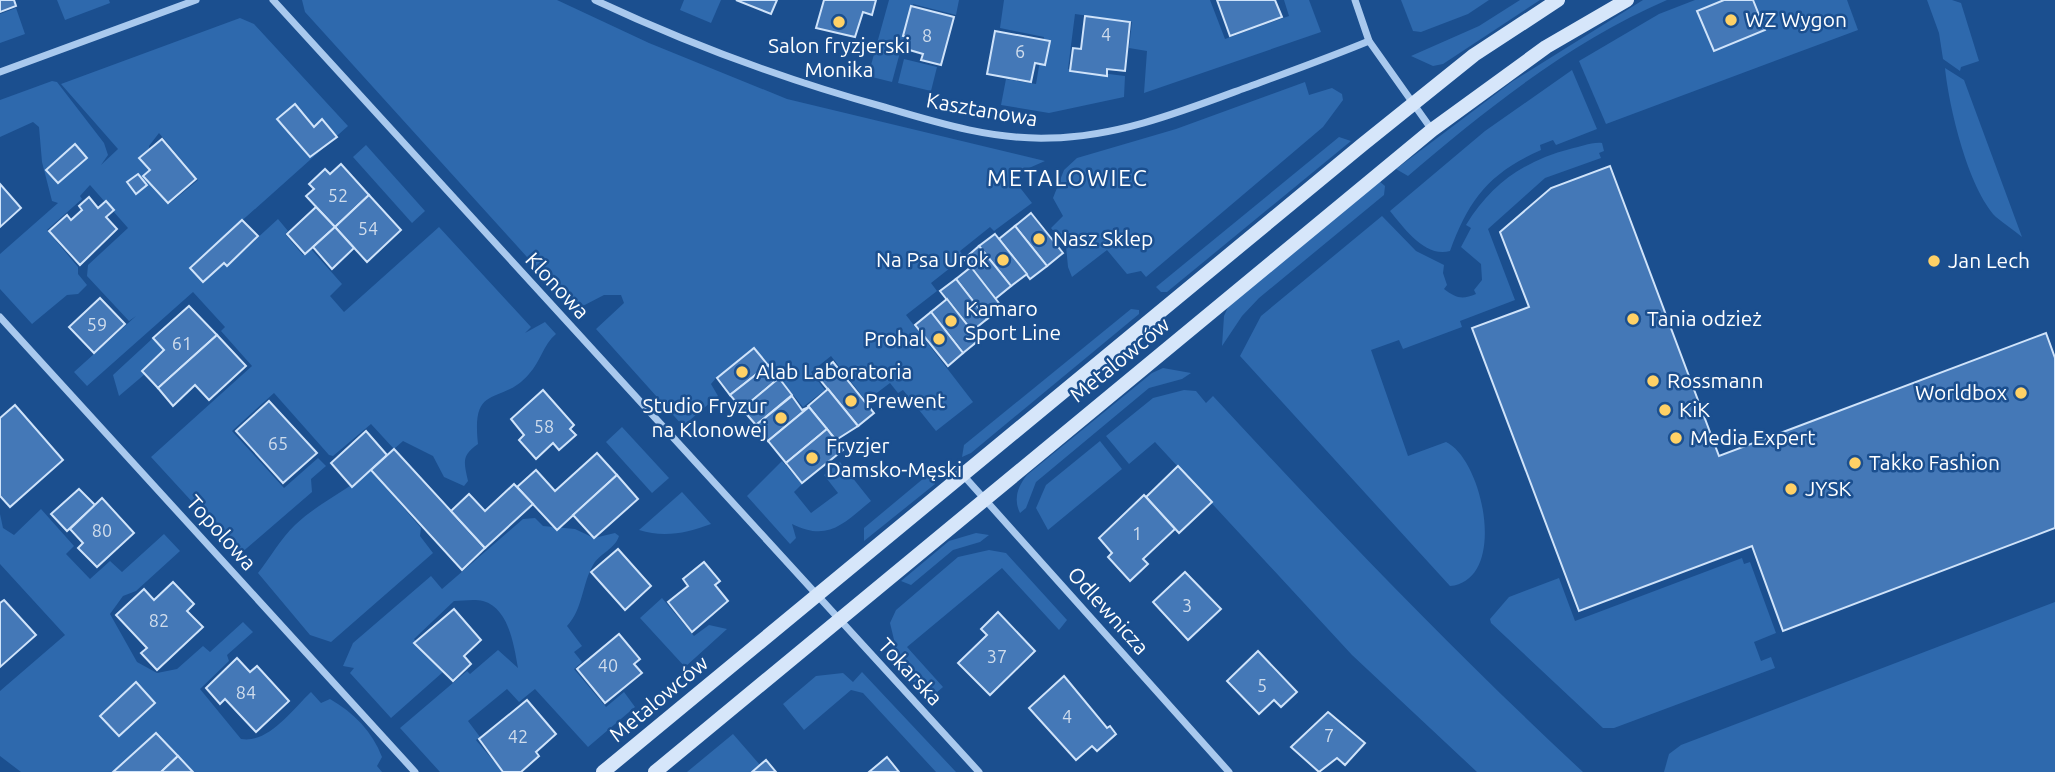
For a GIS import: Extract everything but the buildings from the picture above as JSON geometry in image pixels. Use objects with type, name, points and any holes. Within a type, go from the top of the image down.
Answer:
[{"type":"street","points":[[0,72],[196,0]]},
{"type":"street","name":"Klonowa","points":[[273,0],[816,596]]},
{"type":"street","name":"Kasztanowa","points":[[596,0],[680,40],[828,92],[948,126],[1007,136],[1050,138],[1125,128],[1177,113],[1369,41]]},
{"type":"street","points":[[1355,0],[1369,41],[1432,130]]},
{"type":"street","name":"Metalowców","points":[[603,772],[961,473],[1413,104],[1474,55],[1558,0]]},
{"type":"street","name":"Metalowców","points":[[655,772],[1432,130],[1546,47],[1627,0]]},
{"type":"street","name":"Topolowa","points":[[0,317],[415,772]]},
{"type":"street","name":"Odlewnicza","points":[[961,473],[1229,772]]},
{"type":"street","name":"Tokarska","points":[[816,596],[979,772]]},
{"type":"shaded area","points":[[57,0],[109,0],[110,3],[65,20]]},
{"type":"shaded area","points":[[302,0],[557,0],[649,43],[787,99],[1045,161],[1011,176],[1032,203],[994,231],[990,227],[960,251],[964,257],[931,283],[937,291],[906,315],[973,402],[936,431],[903,390],[898,393],[890,383],[866,401],[831,356],[811,372],[825,390],[803,407],[754,347],[716,378],[711,384],[718,396],[683,426],[596,329],[624,303],[621,295],[604,295],[575,310],[305,12]]},
{"type":"shaded area","points":[[684,0],[721,0],[711,23],[680,10]]},
{"type":"shaded area","points":[[889,0],[959,0],[956,15],[913,4],[892,82],[868,76]]},
{"type":"shaded area","points":[[1004,0],[1210,0],[1225,39],[1289,16],[1284,0],[1309,0],[1321,32],[1144,93],[1147,51],[1129,48],[1132,22],[1075,14],[1068,69],[1125,76],[1124,97],[1049,113],[1001,105],[1006,79],[1036,84],[1044,37],[1000,28]]},
{"type":"shaded area","points":[[1401,0],[1489,0],[1468,14],[1421,32],[1413,31]]},
{"type":"shaded area","points":[[1520,0],[1540,0],[1443,64],[1433,66],[1411,56],[1479,26]]},
{"type":"shaded area","points":[[1643,0],[1667,0],[1597,35],[1531,78],[1408,176],[1396,169],[1513,81]]},
{"type":"shaded area","points":[[1695,0],[1847,0],[1858,30],[1606,124],[1579,61],[1659,14]]},
{"type":"shaded area","points":[[1927,0],[1952,0],[1961,3],[1979,61],[1961,67],[1960,71],[1943,59],[1939,33]]},
{"type":"shaded area","points":[[16,8],[25,34],[0,43],[0,14]]},
{"type":"shaded area","points":[[240,18],[254,24],[348,126],[190,267],[203,282],[224,263],[227,266],[278,219],[288,231],[285,234],[303,255],[311,249],[342,284],[330,296],[344,312],[439,227],[531,327],[525,333],[545,322],[556,334],[529,374],[518,384],[490,398],[479,411],[478,444],[466,456],[468,481],[464,486],[444,477],[433,456],[403,441],[394,449],[371,424],[333,456],[329,455],[274,393],[232,431],[284,488],[318,458],[326,466],[311,479],[312,492],[240,554],[151,457],[252,366],[221,331],[225,327],[193,292],[87,386],[74,372],[136,316],[129,321],[87,276],[88,265],[128,228],[90,185],[80,196],[82,199],[47,230],[78,267],[78,274],[87,285],[78,294],[67,295],[32,324],[0,289],[0,254],[58,203],[52,201],[42,162],[39,127],[33,122],[0,137],[0,100],[52,81],[57,82],[104,143],[108,155],[101,165],[118,149],[61,84]],"holes":[[[159,133],[198,180],[169,204],[155,189],[149,146]]]},
{"type":"shaded area","points":[[904,59],[937,67],[931,91],[898,83]]},
{"type":"shaded area","points":[[1945,68],[1964,80],[2022,237],[1996,217],[1977,187],[1956,125]]},
{"type":"shaded area","points":[[1572,70],[1597,129],[1556,145],[1553,140],[1540,145],[1541,150],[1494,178],[1473,202],[1450,251],[1432,250],[1416,240],[1390,211],[1485,131]]},
{"type":"shaded area","points":[[1305,82],[1309,95],[1332,88],[1342,94],[1343,100],[1323,127],[1146,277],[1141,271],[1127,274],[1107,250],[1072,277],[1066,246],[1051,228],[1063,216],[1053,198],[1064,170],[1077,158],[1176,129]]},
{"type":"shaded area","points":[[1339,137],[1351,141],[1167,292],[1161,292],[1156,287]]},
{"type":"shaded area","points":[[1602,143],[1604,151],[1599,153],[1601,158],[1545,178],[1488,229],[1515,300],[1460,321],[1462,327],[1403,349],[1399,340],[1371,350],[1408,456],[1446,442],[1459,453],[1471,471],[1479,493],[1484,518],[1484,542],[1479,563],[1468,579],[1450,586],[1240,356],[1261,316],[1382,216],[1416,251],[1444,265],[1443,273],[1447,285],[1444,289],[1459,297],[1476,294],[1474,290],[1482,280],[1481,264],[1461,247],[1471,228],[1466,225],[1486,198],[1510,176],[1538,160],[1570,149]]},
{"type":"shaded area","points":[[366,145],[425,211],[412,223],[353,157]]},
{"type":"shaded area","points":[[1379,181],[1385,186],[1384,195],[1259,298],[1242,316],[1222,346],[1224,316],[1228,307]]},
{"type":"shaded area","points":[[1131,309],[1139,310],[1139,314],[971,453],[962,457],[964,445]]},
{"type":"shaded area","points":[[153,338],[164,350],[142,371],[145,374],[119,396],[113,375]]},
{"type":"shaded area","points":[[1163,368],[1191,373],[1182,379],[1149,388],[1036,482],[1026,508],[1020,513],[1018,493],[1027,475],[1152,373]]},
{"type":"shaded area","points":[[1184,390],[1196,391],[1206,403],[1213,396],[1395,588],[1583,772],[1477,772],[1352,655],[1155,442],[1129,464],[1106,436],[1153,398]]},
{"type":"shaded area","points":[[622,427],[669,478],[652,493],[606,442]]},
{"type":"shaded area","points":[[1100,441],[1122,469],[1048,530],[1036,508],[1046,485]]},
{"type":"shaded area","points":[[782,461],[802,484],[794,492],[811,513],[838,493],[824,475],[840,462],[871,501],[843,523],[825,531],[805,529],[792,524],[796,538],[790,544],[747,496]]},
{"type":"shaded area","points":[[371,470],[421,528],[420,536],[433,553],[331,642],[310,635],[258,573],[295,525]]},
{"type":"shaded area","points":[[930,473],[934,473],[935,484],[864,541],[864,528]]},
{"type":"shaded area","points":[[682,492],[711,524],[675,533],[657,534],[639,530]]},
{"type":"shaded area","points":[[41,509],[74,546],[66,554],[90,579],[110,561],[122,572],[164,534],[180,551],[136,591],[123,596],[110,614],[137,662],[157,673],[177,669],[203,646],[210,652],[243,622],[253,632],[227,655],[229,661],[200,689],[241,739],[251,739],[270,731],[311,692],[321,703],[330,699],[339,704],[361,724],[382,757],[377,766],[382,772],[21,772],[0,756],[0,691],[65,635],[0,564],[0,514],[3,528],[14,535]]},
{"type":"shaded area","points":[[535,518],[543,526],[575,529],[594,538],[615,533],[619,536],[593,565],[576,612],[567,626],[582,646],[574,652],[582,662],[574,669],[606,707],[624,692],[635,707],[588,747],[535,689],[519,702],[507,689],[468,721],[480,737],[476,740],[503,772],[440,772],[400,728],[467,671],[470,674],[498,650],[518,668],[509,629],[499,611],[483,601],[454,601],[414,639],[443,672],[391,718],[350,673],[354,668],[343,666],[353,643],[431,576],[442,589],[523,519]]},
{"type":"shaded area","points":[[976,533],[989,535],[980,542],[953,550],[911,585],[901,581],[949,541]]},
{"type":"shaded area","points":[[989,550],[1006,553],[1067,620],[1059,630],[1002,568],[907,647],[943,687],[929,699],[887,652],[895,644],[890,623],[896,610],[958,557]]},
{"type":"shaded area","points":[[1742,558],[1744,564],[1750,562],[1776,633],[1754,642],[1761,661],[1771,657],[1775,668],[1614,728],[1603,728],[1491,623],[1490,619],[1509,597],[1559,578],[1575,621]]},
{"type":"shaded area","points":[[662,598],[694,636],[709,625],[727,629],[685,667],[640,618]]},
{"type":"shaded area","points":[[2055,602],[2055,772],[1664,772],[1669,754],[1681,745]]},
{"type":"shaded area","points":[[862,672],[956,772],[936,772],[863,693],[851,690],[804,730],[783,704],[816,676],[843,673],[853,682]]},
{"type":"shaded area","points":[[733,734],[760,765],[752,772],[687,772]]},
{"type":"place","name":"WZ Wygon","points":[[1731,20]]},
{"type":"place","name":"Salon fryzjerski Monika","points":[[839,22]]},
{"type":"place","name":"Nasz Sklep","points":[[1039,239]]},
{"type":"place","name":"Na Psa Urok","points":[[1003,260]]},
{"type":"place","name":"Jan Lech","points":[[1934,261]]},
{"type":"place","name":"Tania odzież","points":[[1633,319]]},
{"type":"place","name":"Kamaro Sport Line","points":[[951,321]]},
{"type":"place","name":"Prohal","points":[[939,339]]},
{"type":"place","name":"Alab Laboratoria","points":[[742,372]]},
{"type":"place","name":"Rossmann","points":[[1653,381]]},
{"type":"place","name":"Worldbox","points":[[2021,393]]},
{"type":"place","name":"Prewent","points":[[851,401]]},
{"type":"place","name":"KiK","points":[[1665,410]]},
{"type":"place","name":"Studio Fryzur na Klonowej","points":[[781,418]]},
{"type":"place","name":"Media Expert","points":[[1676,438]]},
{"type":"place","name":"Fryzjer Damsko-Męski","points":[[812,458]]},
{"type":"place","name":"Takko Fashion","points":[[1855,463]]},
{"type":"place","name":"JYSK","points":[[1791,489]]},
{"type":"district","name":"METALOWIEC","points":[[1068,178]]}]
